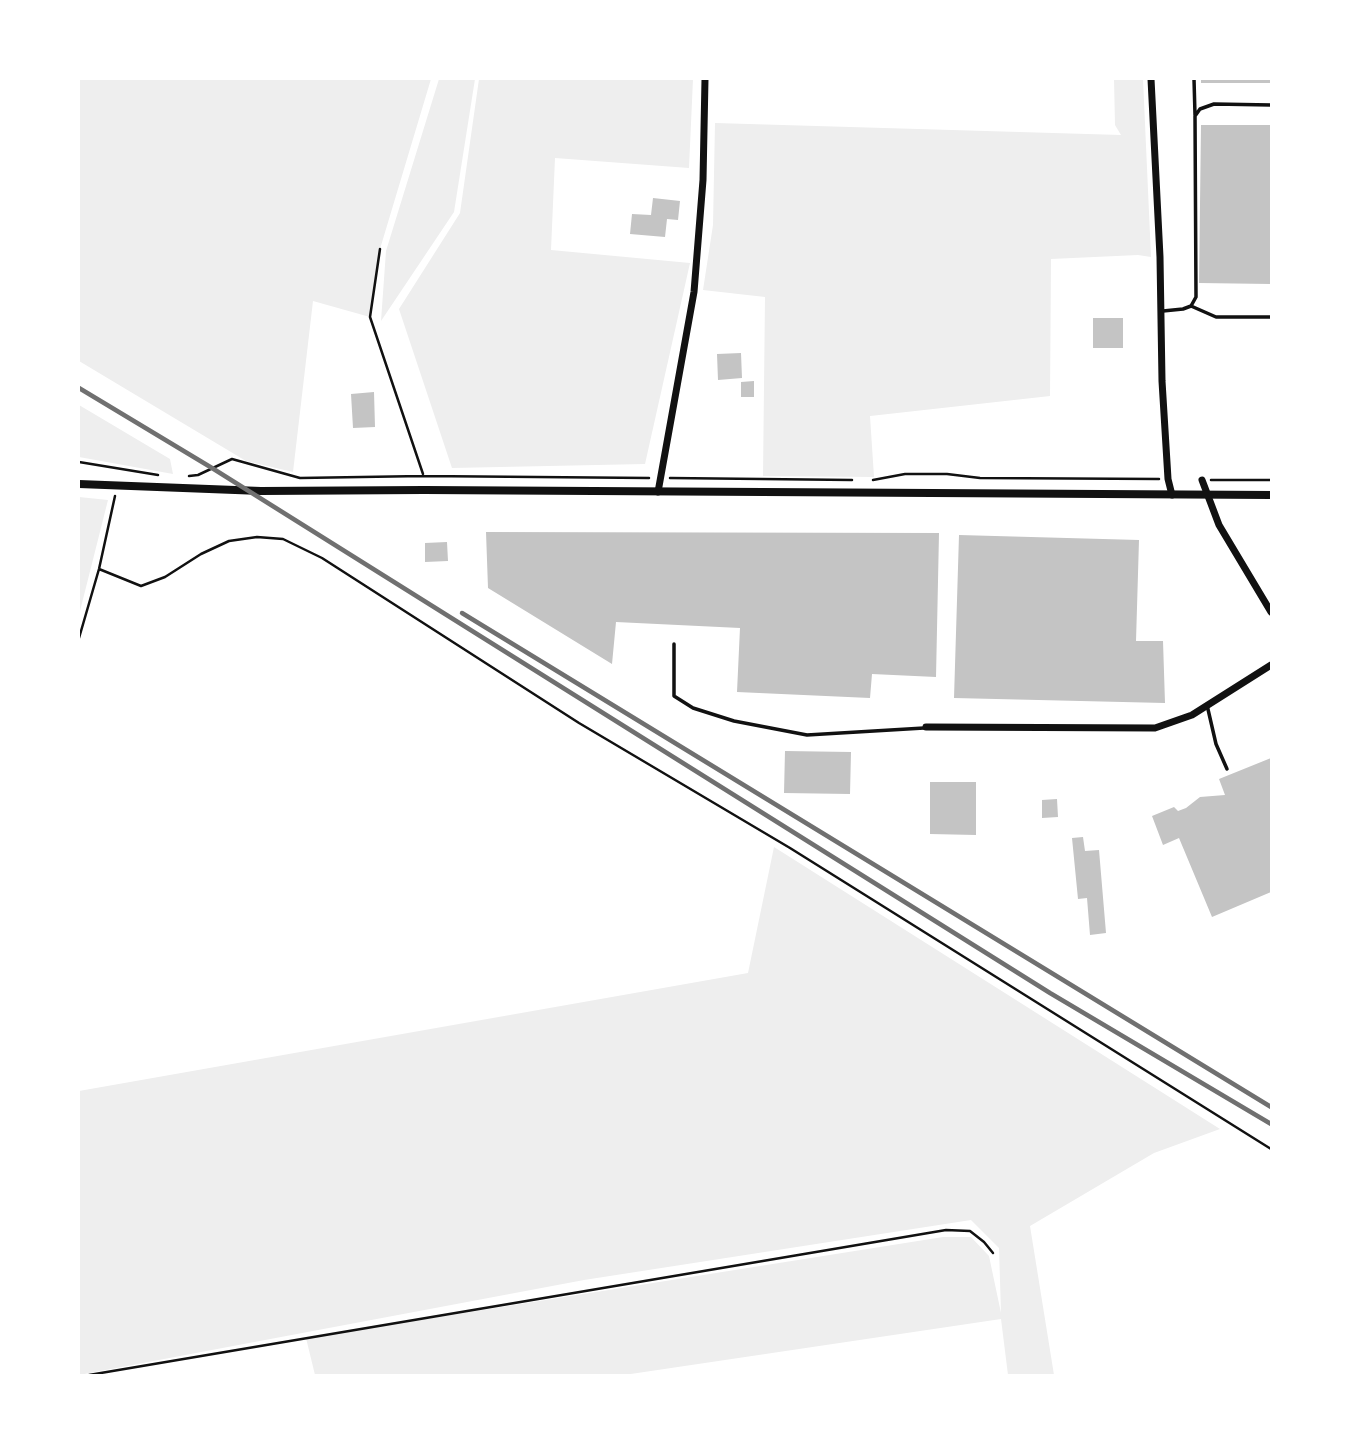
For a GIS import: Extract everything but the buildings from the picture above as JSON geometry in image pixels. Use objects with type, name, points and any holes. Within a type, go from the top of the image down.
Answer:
[{"type":"street","points":[[659,492],[694,292],[703,180],[705,79]]},
{"type":"street","points":[[1150,79],[1168,479],[1172,495]]},
{"type":"street","points":[[1202,480],[1219,525],[1271,612]]},
{"type":"street","points":[[79,484],[247,491],[1271,495]]},
{"type":"street","points":[[926,727],[1156,728],[1192,715],[1271,665]]},
{"type":"lane","points":[[1161,311],[1191,306],[1196,297],[1194,79]]},
{"type":"lane","points":[[1195,116],[1200,109],[1214,104],[1271,105]]},
{"type":"lane","points":[[1191,306],[1216,317],[1271,317]]},
{"type":"lane","points":[[674,644],[674,696],[693,708],[734,721],[807,735],[926,727]]},
{"type":"lane","points":[[1207,705],[1216,744],[1227,769]]},
{"type":"path","points":[[380,249],[370,317],[423,476]]},
{"type":"path","points":[[187,477],[198,475],[232,459],[300,478],[423,476],[857,480]]},
{"type":"path","points":[[79,462],[167,475]]},
{"type":"path","points":[[79,638],[99,569],[117,487],[118,469]]},
{"type":"path","points":[[870,481],[905,474],[947,474],[994,479],[1168,479]]},
{"type":"path","points":[[1202,480],[1271,480]]},
{"type":"path","points":[[99,569],[141,586],[165,577],[201,554],[229,541],[257,537],[283,539],[322,558],[579,723],[790,848],[1271,1149]]},
{"type":"path","points":[[89,1375],[946,1230],[970,1231],[993,1253]]},
{"type":"shaded area","points":[[79,79],[431,79],[380,249],[370,317],[313,301],[293,472],[246,461],[79,361]]},
{"type":"shaded area","points":[[439,79],[475,79],[454,212],[381,321],[386,251]]},
{"type":"shaded area","points":[[479,79],[693,79],[689,168],[555,158],[551,250],[690,263],[645,464],[452,468],[399,309],[460,213]]},
{"type":"shaded area","points":[[1114,79],[1143,79],[1151,257],[1138,255],[1051,259],[1050,396],[870,416],[874,477],[763,476],[765,297],[703,290],[713,225],[715,123],[1121,135],[1115,125]]},
{"type":"shaded area","points":[[79,405],[170,459],[173,474],[79,457]]},
{"type":"shaded area","points":[[79,497],[108,500],[79,615]]},
{"type":"shaded area","points":[[774,847],[1220,1129],[1154,1153],[1030,1226],[1054,1375],[1008,1375],[1001,1319],[624,1375],[315,1375],[306,1338],[943,1237],[971,1237],[989,1256],[1001,1313],[999,1248],[971,1220],[584,1280],[79,1375],[79,1091],[748,973]]},
{"type":"railway","points":[[79,388],[212,468],[1050,993],[1271,1124]]},
{"type":"railway","points":[[462,613],[1271,1107]]}]
